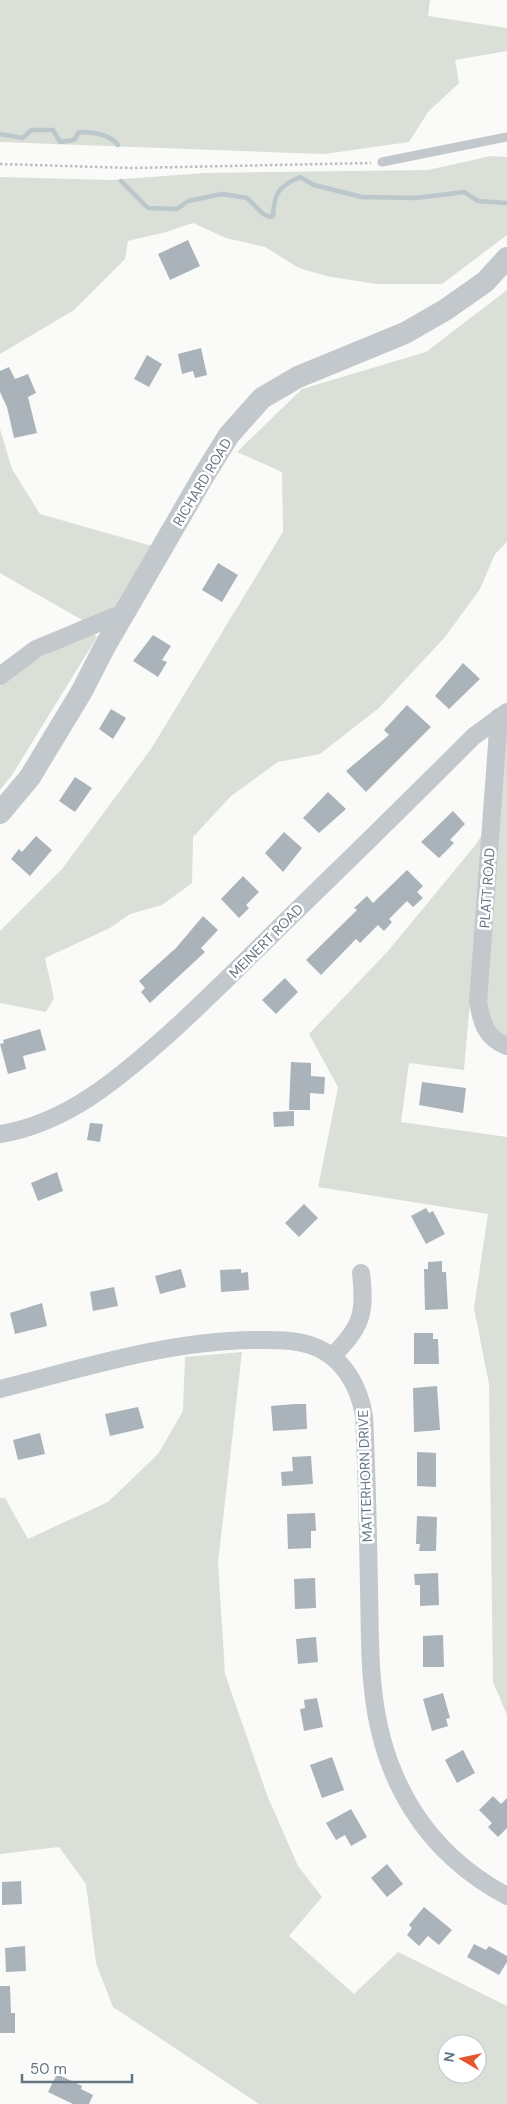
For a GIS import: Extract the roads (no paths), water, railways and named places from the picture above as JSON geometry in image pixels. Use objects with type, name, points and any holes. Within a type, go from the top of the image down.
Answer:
[{"type":"street","name":"RICHARD ROAD","points":[[0,813],[30,777],[82,691],[104,648],[202,477],[229,435],[262,398],[298,377],[405,333],[445,310],[485,282],[507,258]]},
{"type":"street","points":[[0,676],[36,649],[126,612]]},
{"type":"street","name":"PLATT ROAD","points":[[503,714],[478,1002],[486,1032],[496,1042],[507,1046]]},
{"type":"street","name":"MEINERT ROAD","points":[[0,1134],[36,1125],[79,1105],[148,1053],[207,1000],[474,736],[503,714]]},
{"type":"street","points":[[332,1357],[350,1337],[359,1323],[363,1310],[361,1273]]},
{"type":"street","name":"MATTERHORN DRIVE","points":[[0,1389],[175,1346],[214,1341],[290,1340],[311,1345],[332,1357],[348,1372],[362,1399],[364,1416],[373,1688],[379,1726],[388,1757],[405,1797],[430,1836],[479,1879],[507,1896]]},
{"type":"lane","points":[[382,162],[507,138]]},
{"type":"waterway","points":[[0,134],[23,138],[31,130],[53,130],[60,142],[74,140],[79,132],[89,132],[110,138],[118,145]]},
{"type":"waterway","points":[[121,181],[148,208],[177,209],[188,201],[222,194],[247,198],[263,214],[270,217],[273,216],[276,196],[279,191],[282,187],[300,177],[314,185],[362,197],[416,198],[464,192],[478,201],[507,203]]}]
